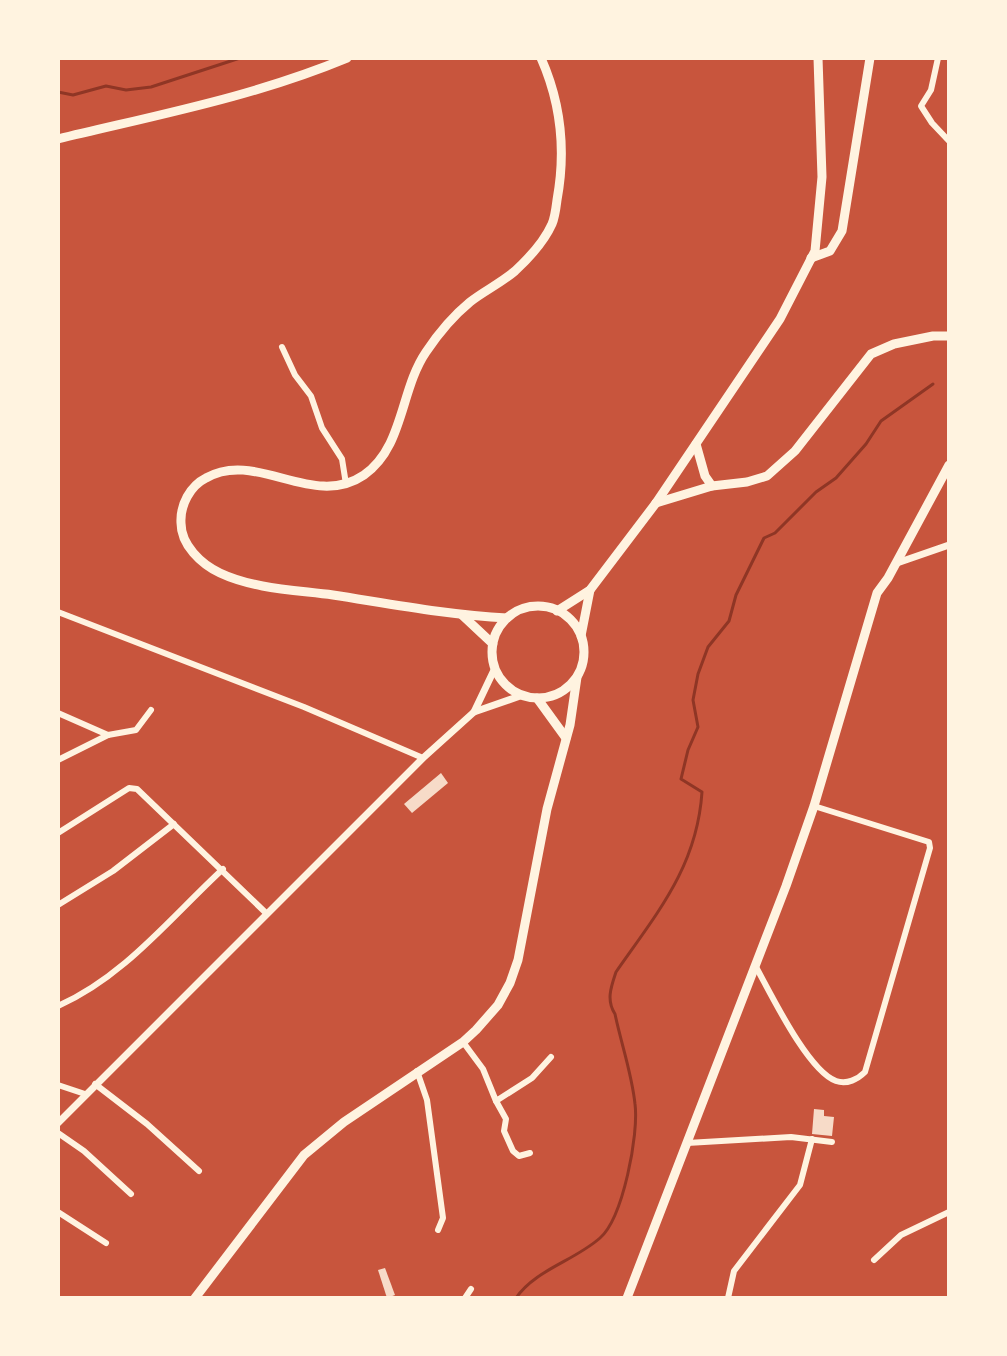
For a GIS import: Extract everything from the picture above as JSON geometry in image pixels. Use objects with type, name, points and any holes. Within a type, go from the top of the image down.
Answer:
[{"type":"main road","points":[[58,139],[223,101],[347,58]]},
{"type":"main road","points":[[507,618],[462,615],[246,582],[207,566],[196,557],[183,535],[181,515],[193,487],[215,473],[240,470],[319,487],[346,484],[364,475],[386,450],[412,378],[439,333],[471,302],[512,273],[531,255],[553,222],[561,161],[561,125],[553,88],[541,58]]},
{"type":"main road","points":[[557,611],[590,590],[656,503],[780,319],[815,251],[822,177],[818,58]]},
{"type":"main road","points":[[811,258],[830,251],[842,231],[870,58]]},
{"type":"main road","points":[[656,503],[712,486],[759,479],[779,467],[871,354],[894,344],[949,336]]},
{"type":"main road","points":[[696,444],[705,476],[712,486]]},
{"type":"main road","points":[[627,1298],[756,967],[814,806],[877,593],[897,563],[949,465]]},
{"type":"main road","points":[[195,1298],[304,1155],[344,1122],[463,1042],[488,1018],[510,983],[521,944],[547,809],[584,657],[581,636],[590,590]]},
{"type":"main road","points":[[577,677],[559,693],[537,698],[523,695],[511,689],[495,668],[493,644],[497,631],[507,618],[536,607],[557,611],[568,618],[581,636]]},
{"type":"main road","points":[[462,615],[493,644]]},
{"type":"main road","points":[[537,698],[566,738]]},
{"type":"street","points":[[938,58],[931,90],[921,106],[949,141]]},
{"type":"street","points":[[282,347],[295,375],[311,396],[322,428],[342,459],[346,484]]},
{"type":"street","points":[[897,563],[949,545]]},
{"type":"street","points":[[58,612],[304,707],[423,758]]},
{"type":"street","points":[[58,1123],[423,758],[474,712],[495,668]]},
{"type":"street","points":[[474,712],[523,695]]},
{"type":"street","points":[[58,760],[108,735],[136,730],[151,710]]},
{"type":"street","points":[[58,713],[108,735]]},
{"type":"street","points":[[58,833],[134,787],[267,914]]},
{"type":"street","points":[[756,967],[797,1041],[823,1072],[835,1081],[844,1083],[865,1072],[930,848],[929,842],[814,806]]},
{"type":"street","points":[[58,905],[113,871],[174,824]]},
{"type":"street","points":[[58,1006],[109,977],[223,869]]},
{"type":"street","points":[[463,1042],[483,1069],[506,1119],[504,1131],[513,1151],[519,1156],[530,1153]]},
{"type":"street","points":[[496,1101],[532,1078],[551,1057]]},
{"type":"street","points":[[417,1071],[427,1100],[443,1218],[438,1230]]},
{"type":"street","points":[[95,1084],[147,1124],[199,1171]]},
{"type":"street","points":[[58,1085],[85,1094]]},
{"type":"street","points":[[58,1133],[84,1151],[131,1194]]},
{"type":"street","points":[[687,1143],[774,1137],[832,1142]]},
{"type":"street","points":[[726,1297],[734,1271],[800,1185],[812,1139]]},
{"type":"street","points":[[58,1212],[106,1243]]},
{"type":"street","points":[[874,1260],[901,1235],[949,1212]]},
{"type":"street","points":[[465,1298],[471,1289]]},
{"type":"building","points":[[441,773],[448,783],[412,813],[404,804]]},
{"type":"building","points":[[814,1109],[824,1110],[824,1116],[834,1117],[832,1136],[812,1134]]},
{"type":"building","points":[[385,1268],[395,1295],[387,1298],[378,1270]]},
{"type":"waterway","points":[[58,92],[73,95],[106,86],[126,90],[151,87],[240,58]]},
{"type":"waterway","points":[[516,1298],[533,1280],[600,1238],[616,1213],[628,1175],[635,1104],[610,993],[616,972],[672,888],[699,819],[702,792],[681,779],[698,727],[693,700],[708,647],[729,621],[736,595],[764,538],[775,533],[816,492],[836,478],[866,444],[881,421],[933,384]]}]
